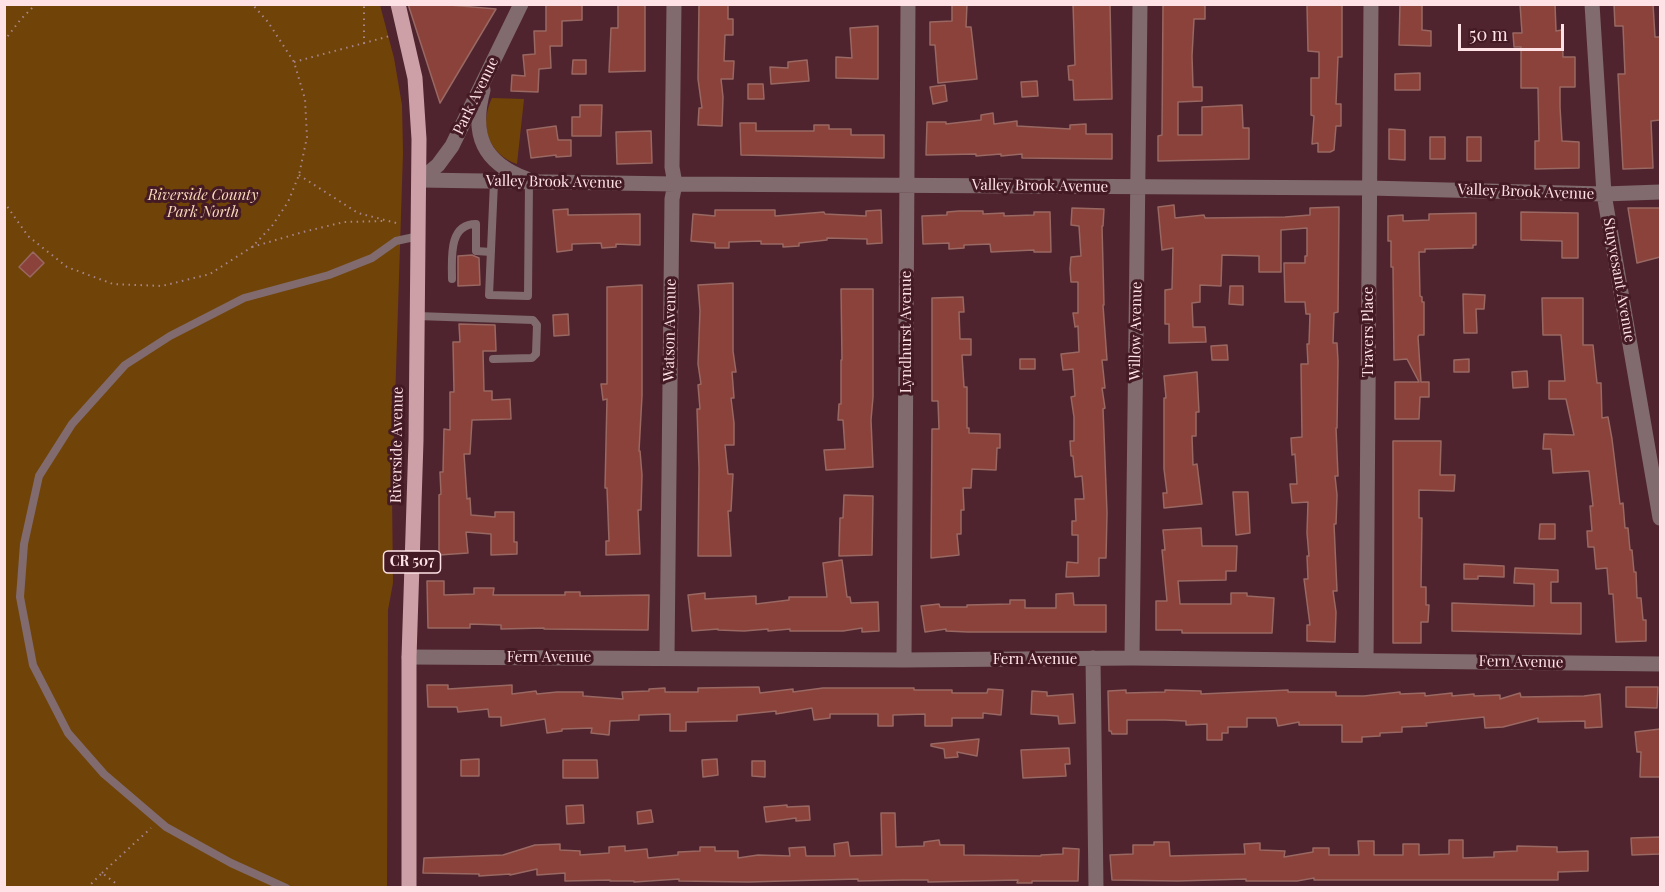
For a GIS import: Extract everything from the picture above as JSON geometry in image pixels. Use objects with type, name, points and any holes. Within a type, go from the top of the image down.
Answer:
[{"type":"main road","name":"Riverside Avenue","points":[[398,4],[415,78],[420,180],[416,441],[409,657],[409,888]]},
{"type":"street","name":"Park Avenue","points":[[420,180],[438,165],[452,146],[521,4]]},
{"type":"street","name":"Watson Avenue","points":[[667,657],[672,199],[675,184],[672,167],[674,4]]},
{"type":"street","name":"Lyndhurst Avenue","points":[[904,660],[908,4]]},
{"type":"street","name":"Willow Avenue","points":[[1132,658],[1140,4]]},
{"type":"street","name":"Travers Place","points":[[1366,660],[1371,4]]},
{"type":"street","name":"Stuyvesant Avenue","points":[[1592,4],[1604,194],[1660,518]]},
{"type":"street","points":[[487,74],[478,107],[482,144],[496,162],[515,175],[532,182]]},
{"type":"street","name":"Valley Brook Avenue","points":[[420,180],[675,184],[1369,188],[1604,194],[1660,192]]},
{"type":"street","name":"Fern Avenue","points":[[409,657],[904,660],[1132,658],[1660,664]]},
{"type":"street","points":[[1093,658],[1096,888]]},
{"type":"lane","points":[[494,182],[489,295],[528,296],[532,182]]},
{"type":"lane","points":[[452,279],[452,246],[461,228],[468,224],[476,224],[476,251],[491,252]]},
{"type":"lane","points":[[286,888],[231,863],[159,821],[104,774],[68,733],[33,665],[20,597],[24,544],[39,476],[72,424],[125,365],[170,336],[244,298],[329,275],[372,258],[396,241],[419,236]]},
{"type":"lane","points":[[417,316],[533,320],[537,325],[536,354],[532,358],[493,359]]},
{"type":"path","points":[[4,41],[36,4]]},
{"type":"path","points":[[252,4],[268,22],[294,62],[305,99],[307,137],[299,175],[288,202],[252,247]]},
{"type":"path","points":[[364,4],[364,44]]},
{"type":"path","points":[[294,62],[405,32]]},
{"type":"path","points":[[299,175],[358,213],[400,224]]},
{"type":"path","points":[[4,202],[28,236],[67,267],[113,284],[162,286],[210,273],[252,247],[303,232],[344,222],[384,221]]},
{"type":"path","points":[[87,888],[159,821]]},
{"type":"path","points":[[102,873],[118,885]]},
{"type":"green space","name":"Riverside County Park North","points":[[5,5],[380,5],[394,58],[402,105],[403,153],[392,494],[393,583],[388,610],[387,887],[5,888]]},
{"type":"green space","points":[[492,98],[524,99],[517,164],[499,153],[489,137],[486,118]]},
{"type":"building","points":[[408,4],[496,9],[440,103]]},
{"type":"building","points":[[546,4],[582,4],[582,20],[562,21],[562,46],[550,46],[551,68],[539,69],[538,92],[511,91],[512,75],[525,76],[523,55],[535,54],[534,31],[546,31]]},
{"type":"building","points":[[618,4],[645,4],[645,71],[609,72],[611,28],[618,28]]},
{"type":"building","points":[[699,4],[728,4],[728,19],[733,19],[733,35],[725,35],[724,61],[734,61],[733,79],[721,79],[722,126],[698,125],[699,108],[702,108],[698,79]]},
{"type":"building","points":[[952,4],[967,4],[966,27],[971,27],[977,79],[938,83],[935,45],[930,45],[930,22],[952,21]]},
{"type":"building","points":[[1073,4],[1110,4],[1112,99],[1074,100],[1073,80],[1069,80],[1068,66],[1075,65]]},
{"type":"building","points":[[1163,4],[1205,4],[1205,19],[1194,19],[1192,56],[1193,87],[1202,87],[1202,101],[1178,102],[1178,135],[1202,135],[1202,107],[1242,105],[1243,128],[1249,128],[1249,159],[1158,161],[1158,136],[1162,135]]},
{"type":"building","points":[[1307,4],[1342,4],[1342,57],[1338,57],[1336,104],[1341,104],[1341,126],[1336,126],[1334,150],[1330,152],[1318,152],[1318,143],[1312,144],[1314,116],[1311,115],[1311,78],[1319,78],[1319,52],[1308,51]]},
{"type":"building","points":[[1400,4],[1422,4],[1422,30],[1431,31],[1431,46],[1399,45]]},
{"type":"building","points":[[1520,4],[1555,4],[1556,31],[1562,30],[1563,57],[1575,57],[1575,87],[1560,87],[1560,107],[1562,141],[1579,142],[1579,168],[1535,169],[1535,141],[1539,141],[1538,88],[1521,88],[1521,47],[1514,47],[1513,33],[1522,33]]},
{"type":"building","points":[[1614,4],[1653,4],[1655,37],[1660,37],[1660,120],[1651,121],[1653,168],[1623,169],[1618,74],[1625,74],[1623,26],[1615,26]]},
{"type":"building","points":[[878,26],[878,79],[836,78],[836,57],[852,58],[850,28]]},
{"type":"building","points":[[573,60],[586,60],[586,74],[572,74]]},
{"type":"building","points":[[807,60],[809,81],[771,84],[770,67],[788,68],[788,62]]},
{"type":"building","points":[[1420,73],[1420,90],[1395,90],[1395,74]]},
{"type":"building","points":[[1037,81],[1038,96],[1022,97],[1021,82]]},
{"type":"building","points":[[748,84],[763,84],[764,99],[748,99]]},
{"type":"building","points":[[945,85],[947,101],[933,104],[930,87]]},
{"type":"building","points":[[580,105],[602,105],[601,136],[572,136],[572,117],[580,117]]},
{"type":"building","points":[[993,113],[994,124],[1017,121],[1017,126],[1070,129],[1070,125],[1086,124],[1086,134],[1112,134],[1112,159],[1022,158],[1022,154],[926,155],[927,122],[946,122],[946,124],[981,120],[981,115]]},
{"type":"building","points":[[740,123],[756,123],[756,131],[814,131],[814,125],[829,125],[829,129],[851,129],[851,135],[884,135],[884,158],[741,155]]},
{"type":"building","points":[[556,126],[558,140],[571,140],[571,156],[531,158],[527,130]]},
{"type":"building","points":[[1389,129],[1405,130],[1405,160],[1389,159]]},
{"type":"building","points":[[651,131],[652,163],[617,164],[616,132]]},
{"type":"building","points":[[1430,137],[1445,137],[1445,159],[1430,159]]},
{"type":"building","points":[[1467,137],[1481,137],[1481,161],[1467,161]]},
{"type":"building","points":[[1174,205],[1175,218],[1204,215],[1205,218],[1285,217],[1310,215],[1310,208],[1339,207],[1338,312],[1334,313],[1333,343],[1337,343],[1338,361],[1336,428],[1338,476],[1335,476],[1337,495],[1336,524],[1334,524],[1337,591],[1333,591],[1336,612],[1335,642],[1307,641],[1307,625],[1310,625],[1304,579],[1308,579],[1308,502],[1292,503],[1290,484],[1297,484],[1295,454],[1292,455],[1291,438],[1302,437],[1301,364],[1308,364],[1310,314],[1306,314],[1305,302],[1285,302],[1284,263],[1305,263],[1307,228],[1281,230],[1281,272],[1259,272],[1259,256],[1222,255],[1221,286],[1200,285],[1200,302],[1192,303],[1193,327],[1205,327],[1206,342],[1169,343],[1169,324],[1165,324],[1165,290],[1172,289],[1173,248],[1162,250],[1158,207]]},
{"type":"building","points":[[1072,208],[1104,209],[1102,226],[1103,305],[1107,360],[1102,360],[1105,388],[1102,388],[1105,408],[1103,409],[1107,513],[1106,558],[1099,558],[1099,576],[1066,577],[1067,562],[1078,563],[1078,535],[1072,535],[1072,521],[1076,521],[1075,499],[1084,499],[1082,476],[1075,477],[1073,456],[1071,456],[1070,441],[1074,441],[1071,397],[1075,396],[1073,369],[1063,370],[1061,354],[1079,352],[1078,326],[1075,327],[1073,313],[1078,313],[1078,282],[1071,282],[1070,269],[1071,257],[1081,256],[1079,226],[1071,225]]},
{"type":"building","points":[[1628,208],[1660,208],[1660,257],[1637,263]]},
{"type":"building","points":[[568,209],[568,215],[640,214],[640,245],[616,244],[616,247],[602,248],[601,243],[572,244],[572,250],[557,252],[553,210]]},
{"type":"building","points":[[715,210],[775,210],[775,216],[824,212],[825,214],[866,216],[866,211],[881,210],[882,243],[867,244],[867,239],[827,238],[827,240],[799,243],[799,246],[783,247],[783,244],[761,244],[761,241],[729,242],[729,248],[715,248],[715,243],[691,241],[693,214],[715,216]]},
{"type":"building","points":[[983,211],[983,214],[1004,213],[1004,216],[1050,212],[1051,252],[1034,252],[1034,250],[991,252],[990,244],[964,245],[964,248],[949,249],[949,243],[923,244],[922,216],[947,215],[947,212]]},
{"type":"building","points":[[1521,212],[1578,213],[1578,258],[1562,258],[1562,241],[1521,240]]},
{"type":"building","points":[[1476,213],[1476,245],[1473,245],[1473,248],[1425,249],[1425,252],[1419,252],[1420,296],[1424,302],[1424,335],[1418,337],[1421,382],[1429,382],[1429,397],[1420,397],[1419,419],[1395,419],[1395,382],[1419,382],[1407,359],[1394,360],[1393,267],[1391,267],[1391,241],[1388,241],[1388,216],[1403,215],[1403,221],[1429,220],[1429,214]]},
{"type":"building","points":[[33,252],[44,263],[30,277],[19,267]]},
{"type":"building","points":[[472,255],[479,258],[480,285],[458,286],[458,256]]},
{"type":"building","points":[[733,283],[733,351],[736,372],[732,372],[734,398],[731,398],[734,445],[725,445],[728,474],[733,474],[731,511],[728,511],[731,556],[698,556],[697,409],[700,409],[698,385],[701,384],[698,364],[700,311],[698,285]]},
{"type":"building","points":[[642,285],[642,396],[639,451],[642,475],[641,510],[638,510],[640,554],[606,555],[606,541],[609,541],[607,488],[605,488],[607,399],[603,400],[601,384],[607,384],[607,287]]},
{"type":"building","points":[[1230,286],[1243,286],[1243,305],[1229,304]]},
{"type":"building","points":[[841,289],[873,289],[871,420],[873,467],[826,470],[824,450],[845,449],[843,420],[838,420],[839,404],[841,404]]},
{"type":"building","points":[[1463,294],[1485,295],[1484,309],[1476,309],[1477,333],[1464,333]]},
{"type":"building","points":[[963,297],[964,312],[959,312],[960,339],[971,339],[971,355],[962,355],[964,387],[967,387],[967,428],[969,428],[969,433],[1000,434],[1000,448],[997,448],[996,470],[972,469],[971,488],[963,488],[964,510],[961,510],[961,534],[957,534],[959,555],[931,558],[932,429],[939,429],[938,401],[932,401],[932,298]]},
{"type":"building","points":[[1542,298],[1583,298],[1583,345],[1593,345],[1597,383],[1601,383],[1602,418],[1608,417],[1620,504],[1623,503],[1625,528],[1628,528],[1634,572],[1636,572],[1637,598],[1641,598],[1643,620],[1646,620],[1646,641],[1616,642],[1613,594],[1609,594],[1607,568],[1596,569],[1594,547],[1588,547],[1587,531],[1592,531],[1590,506],[1593,506],[1589,471],[1553,473],[1551,449],[1543,449],[1544,434],[1574,435],[1566,399],[1549,399],[1549,381],[1565,381],[1561,335],[1543,335]]},
{"type":"building","points":[[568,314],[569,335],[554,336],[553,315]]},
{"type":"building","points":[[459,324],[495,325],[496,351],[483,351],[484,391],[492,391],[492,400],[510,399],[511,419],[472,420],[470,454],[464,454],[467,499],[470,498],[471,515],[495,517],[495,512],[514,512],[514,542],[517,542],[517,554],[491,555],[491,534],[466,532],[468,553],[439,555],[440,472],[443,472],[444,429],[450,430],[450,392],[454,392],[453,342],[460,342]]},
{"type":"building","points":[[1227,345],[1228,360],[1212,360],[1211,346]]},
{"type":"building","points":[[1020,359],[1035,359],[1035,369],[1020,369]]},
{"type":"building","points":[[1469,359],[1469,372],[1454,372],[1454,360]]},
{"type":"building","points":[[1527,371],[1528,387],[1513,388],[1512,372]]},
{"type":"building","points":[[1197,372],[1199,412],[1196,412],[1196,436],[1192,436],[1193,465],[1197,464],[1202,504],[1164,508],[1163,493],[1167,493],[1164,469],[1164,398],[1166,398],[1164,376]]},
{"type":"building","points":[[1393,441],[1441,441],[1440,475],[1455,475],[1454,491],[1419,490],[1419,518],[1422,518],[1421,587],[1426,587],[1426,605],[1429,605],[1428,622],[1421,622],[1421,643],[1393,643]]},
{"type":"building","points":[[1233,492],[1248,492],[1250,533],[1236,535]]},
{"type":"building","points":[[844,495],[873,496],[872,555],[839,556],[840,518],[843,518]]},
{"type":"building","points":[[1540,524],[1555,524],[1555,539],[1539,539]]},
{"type":"building","points":[[1201,528],[1202,546],[1237,546],[1236,571],[1226,571],[1226,580],[1178,581],[1180,604],[1231,604],[1231,593],[1247,593],[1247,596],[1274,598],[1272,633],[1182,633],[1182,630],[1156,630],[1156,601],[1167,601],[1162,550],[1165,550],[1163,530]]},
{"type":"building","points":[[842,560],[847,597],[850,597],[851,603],[878,602],[879,631],[862,632],[862,628],[843,631],[718,629],[692,631],[688,595],[705,593],[705,599],[756,596],[756,604],[789,600],[789,597],[827,597],[823,563]]},
{"type":"building","points":[[1464,564],[1504,566],[1504,577],[1478,576],[1478,579],[1464,579]]},
{"type":"building","points":[[1515,568],[1558,570],[1558,582],[1551,582],[1551,603],[1581,603],[1581,634],[1452,631],[1452,603],[1534,606],[1534,584],[1514,583]]},
{"type":"building","points":[[427,581],[444,581],[444,595],[474,594],[474,588],[494,588],[493,595],[565,595],[565,592],[580,592],[580,596],[649,595],[648,630],[501,629],[501,625],[470,624],[470,628],[428,628]]},
{"type":"building","points":[[1073,593],[1074,605],[1106,605],[1106,632],[968,632],[946,631],[946,629],[925,632],[921,606],[939,604],[940,607],[967,607],[967,605],[1010,604],[1010,600],[1025,600],[1025,608],[1056,608],[1056,594]]},
{"type":"building","points":[[427,685],[448,685],[448,689],[512,685],[512,694],[536,691],[537,694],[583,692],[583,696],[623,699],[622,692],[665,688],[665,692],[698,692],[698,688],[759,687],[760,693],[823,688],[914,688],[914,690],[952,690],[952,693],[987,693],[988,689],[1003,690],[1001,715],[983,713],[983,718],[952,718],[952,726],[925,726],[925,714],[893,715],[893,726],[878,726],[878,714],[830,714],[830,718],[814,720],[812,708],[776,714],[776,711],[737,715],[737,721],[686,722],[686,731],[670,731],[670,714],[639,715],[639,720],[610,721],[609,735],[591,733],[592,728],[562,729],[562,731],[547,733],[545,719],[501,726],[501,717],[489,717],[488,709],[458,712],[457,707],[428,707]]},
{"type":"building","points":[[1626,687],[1658,687],[1657,708],[1626,707]]},
{"type":"building","points":[[1126,690],[1126,693],[1165,692],[1165,690],[1201,691],[1201,694],[1288,690],[1288,692],[1336,692],[1336,696],[1400,692],[1400,694],[1425,693],[1425,696],[1452,693],[1452,696],[1500,695],[1500,699],[1520,693],[1521,697],[1600,694],[1602,727],[1585,728],[1585,721],[1538,722],[1538,718],[1503,727],[1485,728],[1484,717],[1426,723],[1427,726],[1402,727],[1402,732],[1362,737],[1362,742],[1342,742],[1342,725],[1299,725],[1299,722],[1278,726],[1276,718],[1247,718],[1247,727],[1228,727],[1228,733],[1222,733],[1222,740],[1207,740],[1207,724],[1186,725],[1186,721],[1127,720],[1127,734],[1112,734],[1109,731],[1108,691]]},
{"type":"building","points":[[1032,691],[1047,692],[1047,696],[1073,694],[1075,723],[1059,724],[1058,716],[1031,714]]},
{"type":"building","points":[[1660,729],[1660,777],[1640,777],[1641,752],[1637,752],[1635,732]]},
{"type":"building","points":[[979,739],[977,756],[957,752],[958,757],[945,758],[944,749],[931,746],[931,744]]},
{"type":"building","points":[[1069,748],[1070,764],[1065,764],[1066,776],[1023,778],[1021,750]]},
{"type":"building","points":[[479,759],[479,776],[461,776],[461,760]]},
{"type":"building","points":[[717,759],[718,775],[703,777],[702,760]]},
{"type":"building","points":[[563,760],[597,760],[598,778],[563,778]]},
{"type":"building","points":[[752,761],[765,761],[765,777],[752,776]]},
{"type":"building","points":[[583,805],[584,823],[567,824],[566,806]]},
{"type":"building","points":[[787,805],[787,807],[809,806],[810,820],[796,821],[796,818],[766,822],[764,807]]},
{"type":"building","points":[[651,810],[653,822],[638,824],[637,812]]},
{"type":"building","points":[[881,813],[895,813],[896,847],[924,846],[924,842],[939,840],[940,845],[964,845],[964,855],[1041,856],[1063,854],[1063,848],[1079,849],[1078,881],[1017,883],[1018,880],[928,882],[928,880],[858,881],[858,879],[748,882],[679,881],[679,879],[634,882],[565,881],[565,873],[537,875],[537,869],[510,875],[423,873],[424,858],[503,855],[535,845],[560,844],[560,850],[580,851],[580,855],[609,853],[609,847],[625,846],[625,851],[647,849],[648,858],[678,855],[678,852],[700,851],[700,847],[715,847],[715,851],[738,851],[738,858],[758,855],[790,856],[789,848],[805,847],[806,856],[835,856],[834,844],[848,842],[850,856],[882,855]]},
{"type":"building","points":[[1660,837],[1660,854],[1632,855],[1631,838]]},
{"type":"building","points":[[1449,840],[1463,840],[1463,858],[1494,857],[1494,852],[1517,851],[1517,846],[1557,847],[1557,852],[1588,851],[1588,871],[1558,872],[1558,880],[1314,880],[1314,878],[1297,881],[1112,880],[1110,855],[1133,854],[1133,845],[1154,845],[1154,842],[1169,842],[1170,856],[1245,854],[1244,844],[1260,843],[1260,850],[1285,851],[1284,857],[1313,852],[1313,848],[1329,848],[1329,855],[1359,855],[1358,841],[1374,841],[1374,855],[1403,855],[1403,844],[1419,844],[1419,855],[1449,854]]}]
